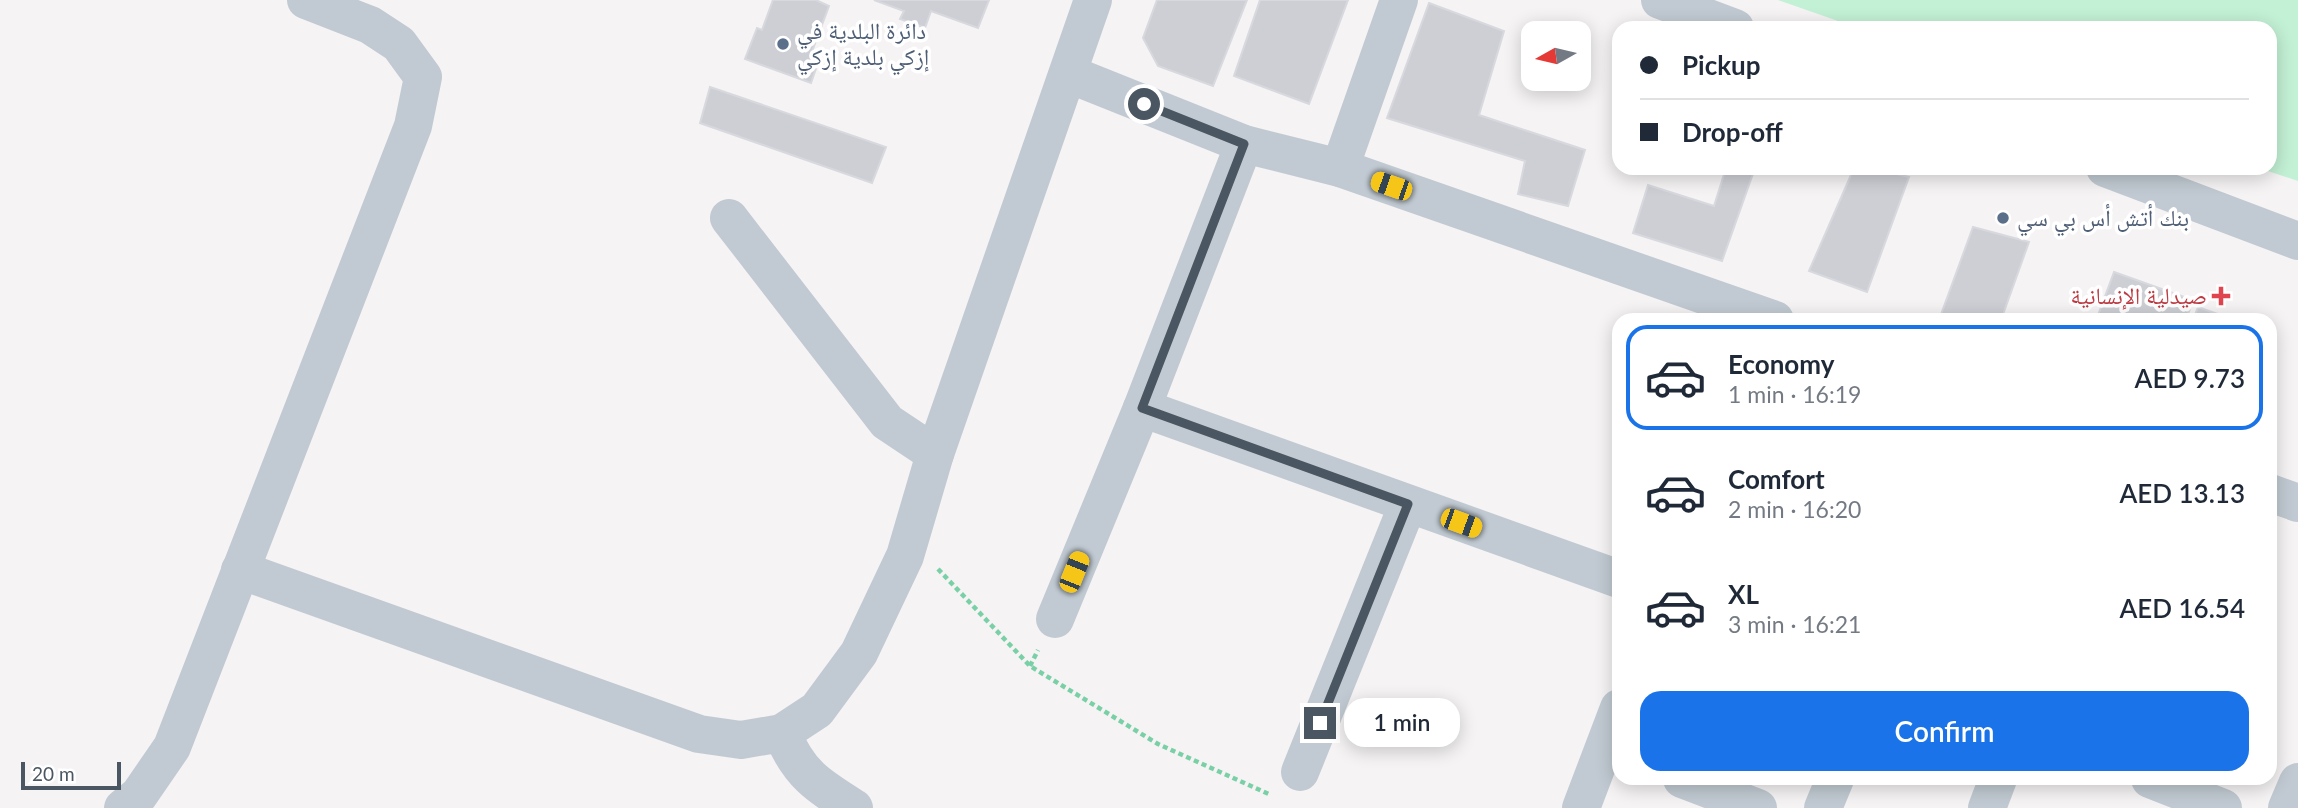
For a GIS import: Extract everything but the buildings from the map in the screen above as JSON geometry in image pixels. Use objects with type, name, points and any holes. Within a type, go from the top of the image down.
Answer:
[{"type":"street","points":[[123,808],[139,795],[172,747],[413,126],[423,77],[399,44],[370,26],[306,0]]},
{"type":"street","points":[[240,570],[699,734],[741,740],[782,733],[817,710],[859,653],[905,556],[935,454],[1093,0]]},
{"type":"street","points":[[1340,168],[1399,0]]},
{"type":"street","points":[[1660,0],[1716,21]]},
{"type":"street","points":[[1069,74],[1244,144],[1340,168],[1755,313]]},
{"type":"street","points":[[1055,619],[1142,408],[1244,144]]},
{"type":"street","points":[[2124,175],[2298,241]]},
{"type":"street","points":[[729,218],[887,422],[935,454]]},
{"type":"street","points":[[1142,408],[1612,577]]},
{"type":"street","points":[[2277,496],[2298,503]]},
{"type":"street","points":[[1286,784],[1408,504]]},
{"type":"street","points":[[782,733],[794,761],[814,784],[854,808]]},
{"type":"street","points":[[1581,808],[1611,752]]},
{"type":"street","points":[[2287,808],[2298,782]]},
{"type":"street","points":[[1698,785],[1758,808]]},
{"type":"street","points":[[1823,808],[1833,785]]},
{"type":"street","points":[[1987,808],[1996,785]]},
{"type":"street","points":[[2165,785],[2223,808]]},
{"type":"path","points":[[905,556],[935,566],[1030,666],[1158,744],[1286,784]]},
{"type":"green space","points":[[1778,0],[2298,0],[2298,181],[2277,174],[2277,21],[1838,21]]},
{"type":"place","name":"دائرة البلدية في إزكي بلدية إزكي","points":[[783,44]]},
{"type":"place","name":"بنك أتش أس بي سي","points":[[2003,218]]},
{"type":"place","name":"صيدلية الإنسانية","points":[[2221,296]]},
{"type":"route","points":[[1144,104],[1244,144],[1142,408],[1408,504],[1320,723]]}]
